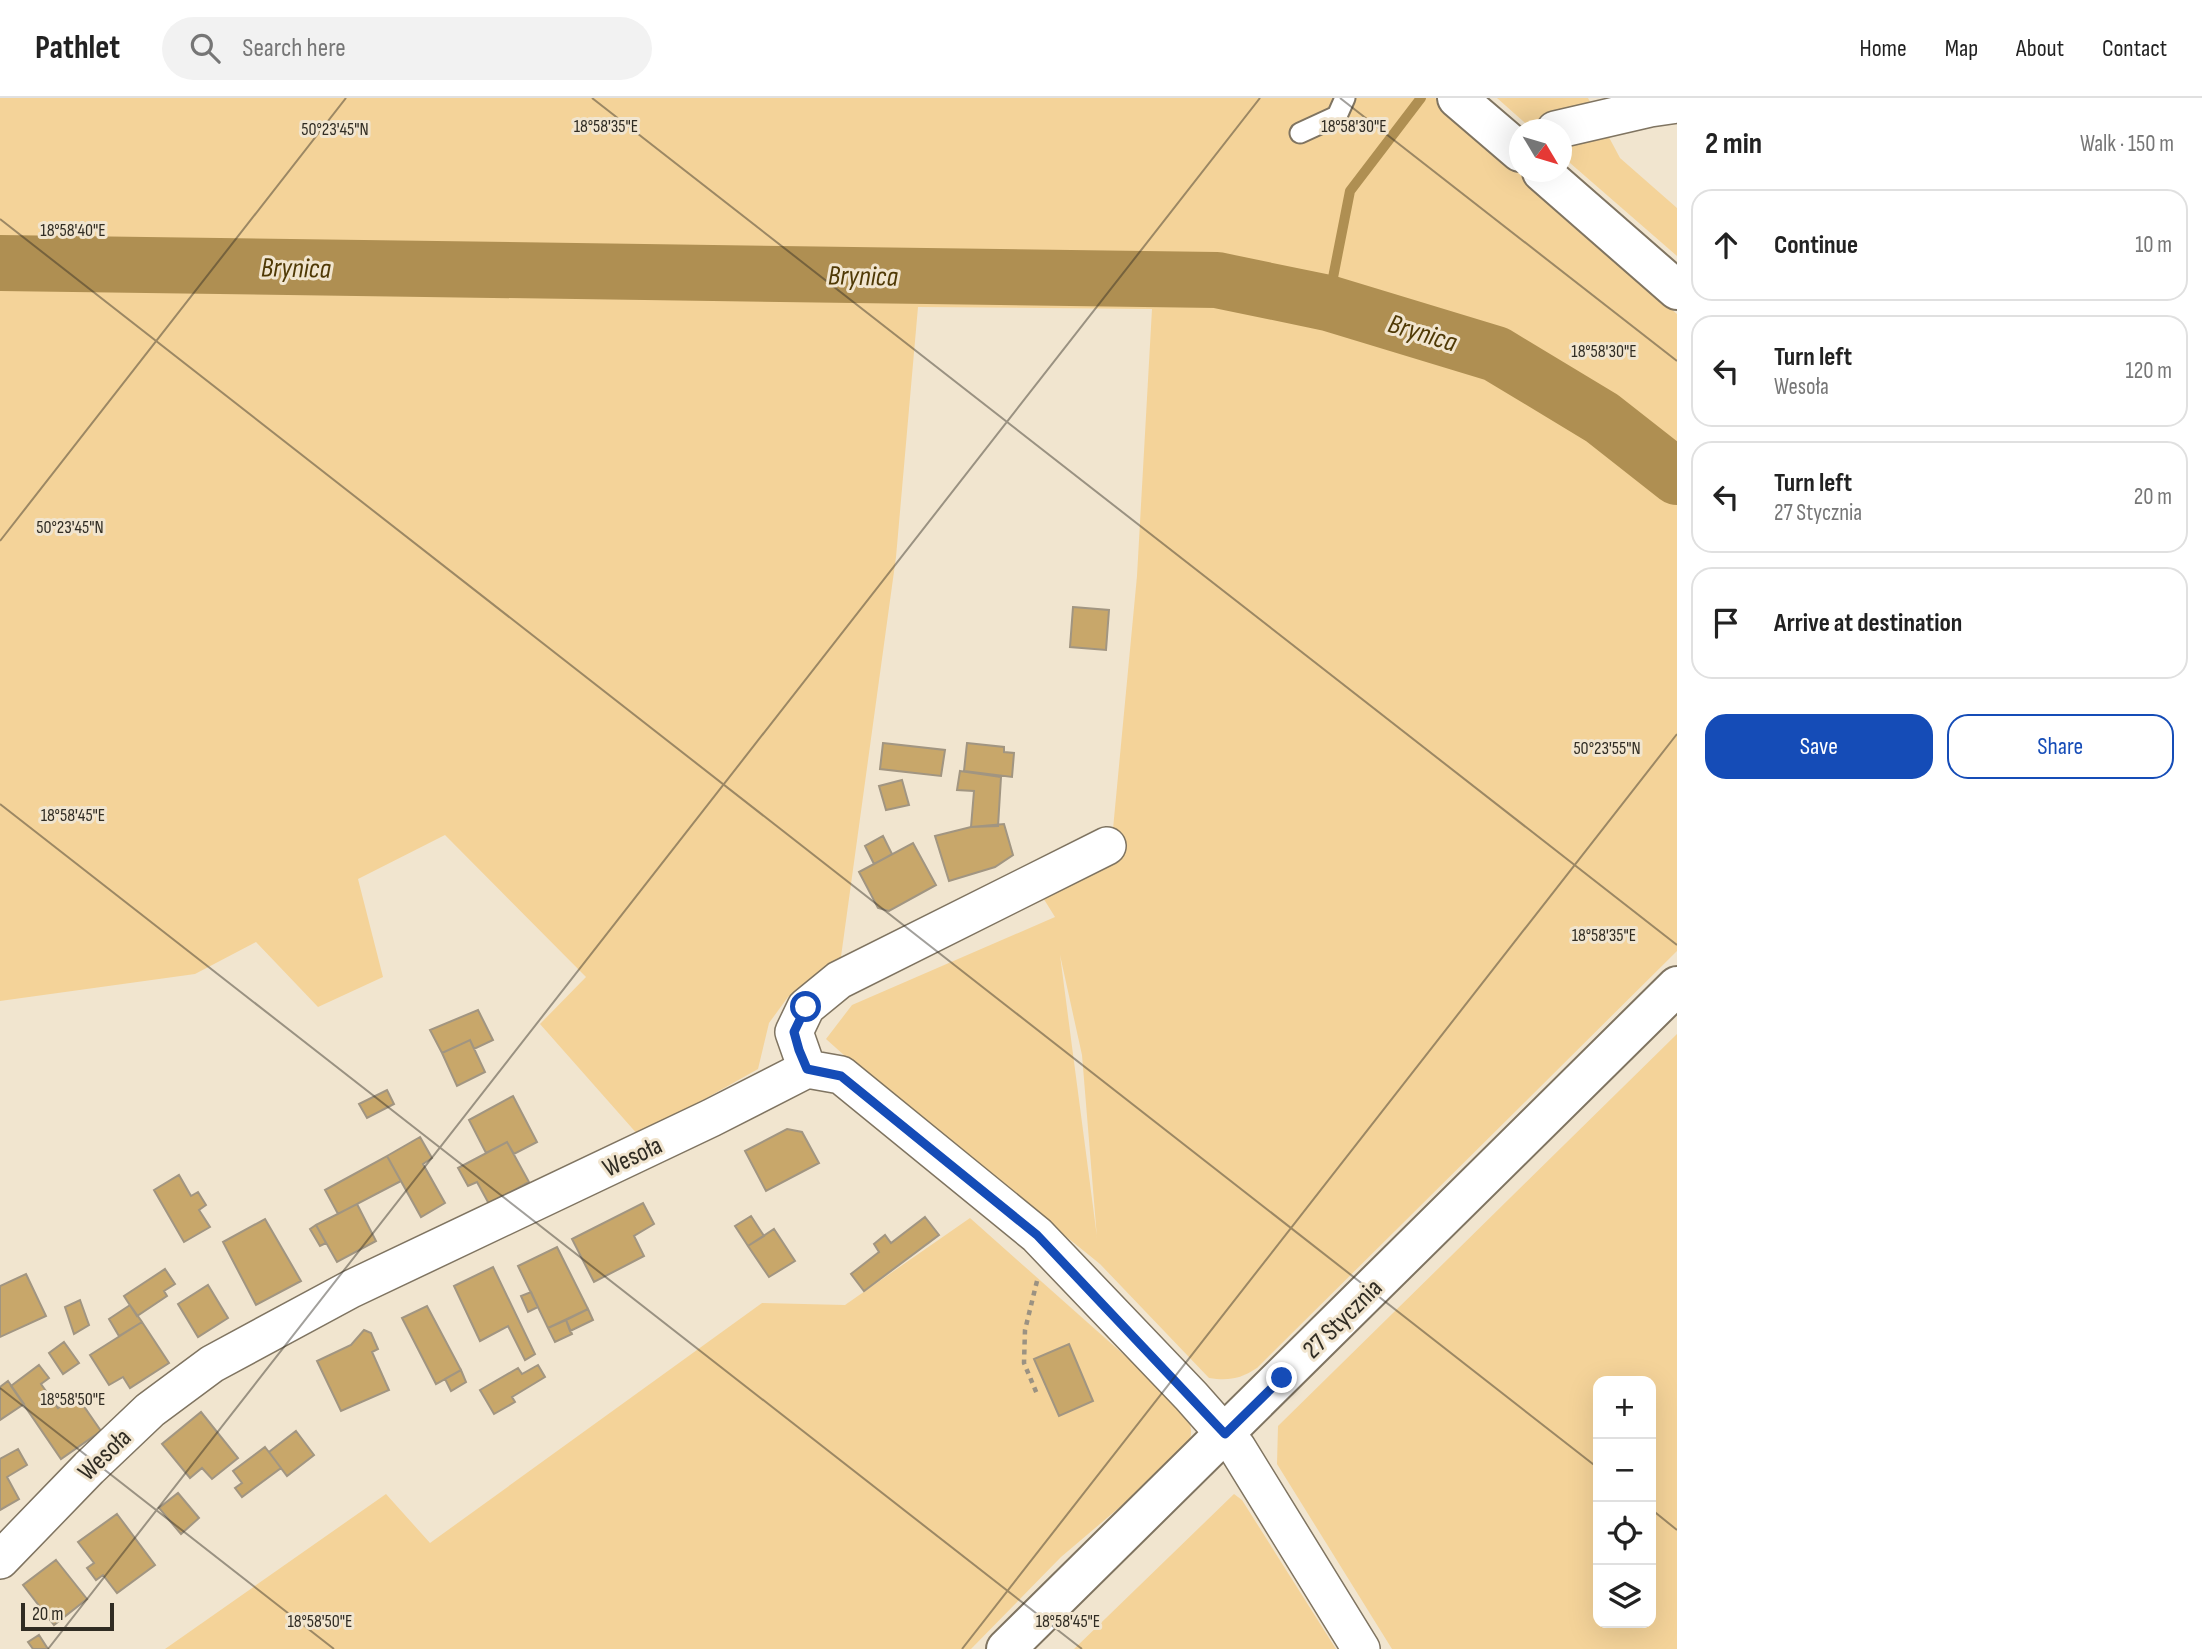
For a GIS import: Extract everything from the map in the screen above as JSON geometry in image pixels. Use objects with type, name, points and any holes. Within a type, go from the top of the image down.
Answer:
[{"type":"street","points":[[1457,98],[1509,142]]},
{"type":"street","points":[[1572,126],[1677,104]]},
{"type":"street","points":[[1554,182],[1677,290]]},
{"type":"street","points":[[1107,846],[839,980],[806,1007],[794,1032],[799,1050],[807,1069],[841,1076],[1052,1249],[1241,1454],[1361,1649]]},
{"type":"street","name":"27 Stycznia","points":[[1006,1649],[1677,986]]},
{"type":"street","name":"Wesoła","points":[[0,1560],[89,1468],[150,1410],[212,1364],[351,1289],[711,1118],[807,1069]]},
{"type":"lane","points":[[1300,133],[1337,116],[1345,98]]},
{"type":"path","points":[[1038,1394],[1024,1363],[1025,1330],[1038,1278],[1052,1249]]},
{"type":"shaded area","points":[[0,98],[1435,98],[1509,165],[1509,182],[1528,182],[1677,314],[1677,951],[1257,1368],[1245,1375],[1228,1379],[1209,1378],[1100,1264],[864,1073],[826,1039],[852,1005],[1055,917],[1027,872],[1113,829],[1137,576],[1152,309],[918,307],[896,557],[840,964],[788,997],[769,1023],[758,1069],[639,1136],[540,1024],[586,977],[445,835],[358,879],[383,977],[318,1007],[256,942],[195,974],[0,1001]],"holes":[[[1060,955],[1082,1055],[1097,1235]]]},
{"type":"shaded area","points":[[1497,98],[1588,98],[1620,158],[1677,208],[1677,256],[1572,165],[1572,119],[1521,119]]},
{"type":"shaded area","points":[[1677,1034],[1677,1649],[1392,1649],[1277,1464],[1278,1426]]},
{"type":"shaded area","points":[[970,1218],[1177,1402],[1187,1416],[1191,1431],[1189,1443],[1061,1557],[971,1649],[165,1649],[386,1494],[430,1543],[762,1303],[845,1305]]},
{"type":"shaded area","points":[[1234,1494],[1242,1500],[1336,1649],[1074,1649]]},
{"type":"building","points":[[1073,607],[1109,610],[1106,650],[1070,647]]},
{"type":"building","points":[[883,743],[945,750],[941,776],[880,769]]},
{"type":"building","points":[[967,743],[1004,747],[1004,752],[1014,753],[1012,777],[964,771]]},
{"type":"building","points":[[960,771],[1001,777],[998,826],[971,827],[974,791],[957,790]]},
{"type":"building","points":[[902,780],[909,805],[886,810],[879,786]]},
{"type":"building","points":[[1004,824],[1013,855],[995,867],[949,881],[935,836],[971,827]]},
{"type":"building","points":[[883,836],[892,854],[874,864],[865,846]]},
{"type":"building","points":[[913,843],[936,885],[889,911],[878,908],[859,872]]},
{"type":"building","points":[[478,1010],[493,1040],[474,1049],[470,1040],[442,1053],[430,1030]]},
{"type":"building","points":[[470,1040],[485,1072],[457,1086],[442,1053]]},
{"type":"building","points":[[387,1090],[394,1104],[367,1118],[359,1104]]},
{"type":"building","points":[[513,1096],[537,1142],[514,1154],[507,1142],[486,1153],[469,1120]]},
{"type":"building","points":[[787,1129],[802,1132],[819,1163],[766,1191],[745,1151]]},
{"type":"building","points":[[420,1137],[432,1158],[423,1164],[445,1203],[421,1217],[387,1156]]},
{"type":"building","points":[[507,1142],[529,1182],[489,1204],[477,1182],[468,1186],[458,1168]]},
{"type":"building","points":[[387,1156],[401,1181],[338,1214],[325,1190]]},
{"type":"building","points":[[179,1175],[191,1196],[198,1192],[206,1205],[199,1210],[210,1227],[184,1242],[154,1190]]},
{"type":"building","points":[[643,1203],[654,1224],[634,1236],[644,1256],[594,1282],[572,1239]]},
{"type":"building","points":[[357,1204],[376,1241],[337,1262],[316,1225]]},
{"type":"building","points":[[751,1216],[764,1236],[748,1246],[735,1226]]},
{"type":"building","points":[[925,1217],[939,1235],[864,1291],[851,1274],[879,1252],[874,1244],[885,1235],[891,1243]]},
{"type":"building","points":[[265,1219],[301,1281],[256,1305],[223,1242]]},
{"type":"building","points":[[316,1225],[326,1243],[320,1246],[310,1229]]},
{"type":"building","points":[[774,1229],[795,1261],[769,1277],[748,1246]]},
{"type":"building","points":[[557,1247],[588,1309],[548,1328],[518,1266]]},
{"type":"building","points":[[493,1267],[535,1354],[525,1360],[508,1326],[480,1341],[454,1286]]},
{"type":"building","points":[[165,1269],[175,1284],[164,1291],[167,1296],[137,1316],[124,1296]]},
{"type":"building","points":[[26,1274],[46,1316],[0,1337],[0,1286]]},
{"type":"building","points":[[208,1285],[228,1318],[198,1337],[178,1304]]},
{"type":"building","points":[[531,1292],[538,1307],[528,1312],[521,1296]]},
{"type":"building","points":[[80,1300],[89,1325],[74,1334],[65,1307]]},
{"type":"building","points":[[130,1305],[142,1322],[119,1336],[109,1319]]},
{"type":"building","points":[[427,1306],[461,1370],[436,1384],[402,1318]]},
{"type":"building","points":[[588,1309],[593,1320],[570,1331],[566,1320]]},
{"type":"building","points":[[566,1320],[572,1334],[555,1342],[548,1328]]},
{"type":"building","points":[[142,1322],[169,1363],[130,1388],[123,1377],[109,1385],[90,1355]]},
{"type":"building","points":[[364,1330],[371,1333],[378,1349],[372,1352],[389,1390],[341,1411],[317,1361],[351,1345]]},
{"type":"building","points":[[64,1342],[79,1363],[63,1374],[49,1353]]},
{"type":"building","points":[[1069,1344],[1093,1401],[1059,1416],[1034,1359]]},
{"type":"building","points":[[39,1365],[49,1378],[41,1384],[58,1408],[76,1395],[101,1431],[61,1459],[11,1386]]},
{"type":"building","points":[[538,1365],[545,1377],[512,1397],[515,1402],[494,1414],[480,1390],[518,1368],[522,1374]]},
{"type":"building","points":[[461,1370],[466,1382],[451,1391],[445,1379]]},
{"type":"building","points":[[8,1381],[24,1404],[0,1420],[0,1387]]},
{"type":"building","points":[[201,1412],[238,1458],[212,1479],[202,1468],[190,1478],[162,1444]]},
{"type":"building","points":[[296,1431],[314,1455],[287,1476],[269,1452]]},
{"type":"building","points":[[265,1447],[281,1468],[242,1497],[235,1488],[242,1483],[233,1471]]},
{"type":"building","points":[[18,1449],[27,1465],[7,1477],[19,1499],[0,1510],[0,1459]]},
{"type":"building","points":[[178,1493],[199,1518],[181,1534],[159,1508]]},
{"type":"building","points":[[117,1514],[155,1565],[117,1593],[103,1575],[96,1580],[87,1568],[94,1563],[78,1542]]},
{"type":"building","points":[[56,1560],[87,1599],[54,1625],[23,1585]]},
{"type":"building","points":[[39,1635],[48,1649],[33,1649],[28,1642]]},
{"type":"waterway","points":[[1328,303],[1350,191],[1421,98]]},
{"type":"waterway","name":"Brynica","points":[[0,263],[1217,280],[1328,303],[1496,354],[1602,418],[1677,477]]},
{"type":"route","points":[[806,1007],[794,1032],[807,1069],[841,1076],[1037,1235],[1225,1434],[1282,1378]]}]
